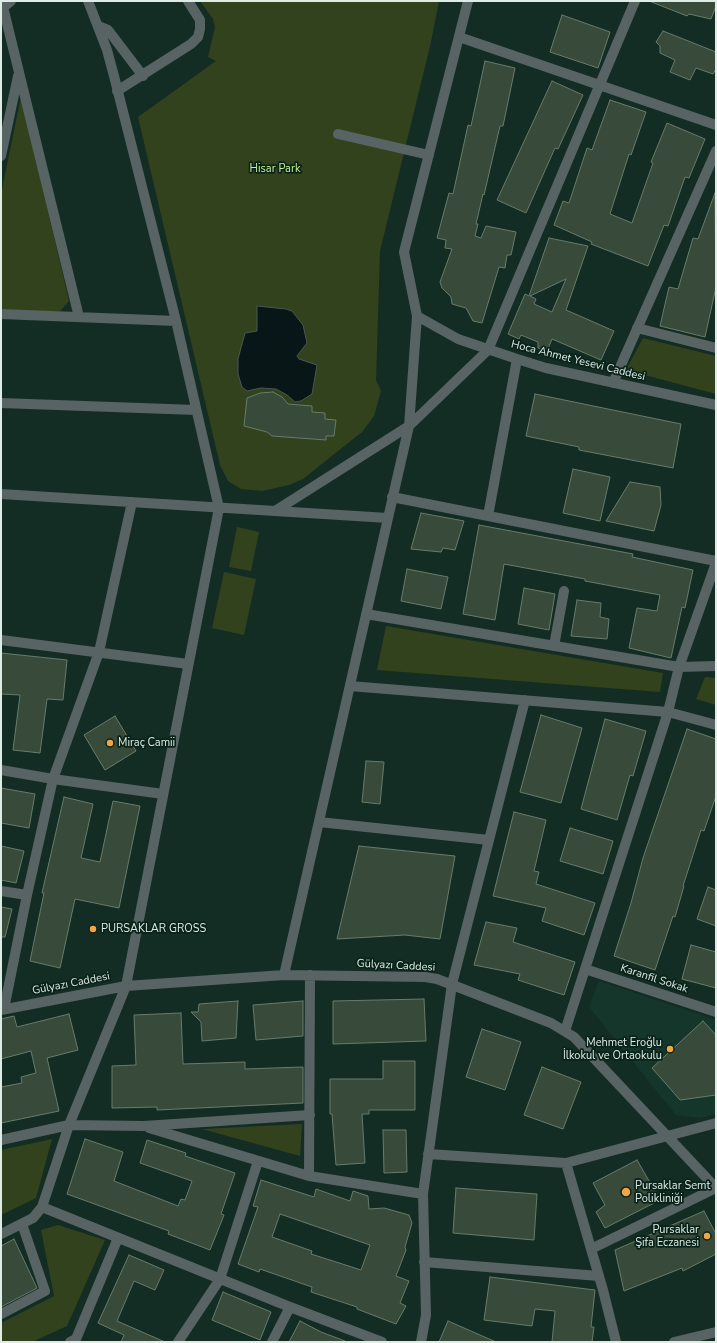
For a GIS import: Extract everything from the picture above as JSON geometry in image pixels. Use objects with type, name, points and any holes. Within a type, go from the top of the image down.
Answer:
[{"type":"street","points":[[1,1234],[33,1218],[42,1207],[69,1125],[126,986],[219,508],[176,321],[117,91],[98,26],[88,1]]},
{"type":"street","points":[[117,91],[143,76],[191,44],[198,37],[200,20],[188,1]]},
{"type":"street","points":[[284,975],[409,426],[417,316],[404,252],[468,1]]},
{"type":"street","points":[[275,511],[409,426],[488,350],[635,1]]},
{"type":"street","points":[[5,6],[19,73],[80,317]]},
{"type":"street","points":[[98,26],[108,30],[143,76]]},
{"type":"street","points":[[459,37],[716,125]]},
{"type":"street","points":[[1,156],[19,73]]},
{"type":"street","points":[[338,134],[429,156]]},
{"type":"street","points":[[613,383],[716,151]]},
{"type":"street","points":[[1,314],[176,321]]},
{"type":"street","name":"Hoca Ahmet Yesevi Caddesi","points":[[417,316],[458,339],[517,360],[613,383],[716,405]]},
{"type":"street","points":[[637,328],[716,348]]},
{"type":"street","points":[[488,516],[517,360]]},
{"type":"street","points":[[1,403],[196,410]]},
{"type":"street","points":[[1,494],[388,518]]},
{"type":"street","points":[[392,497],[716,562],[679,668],[668,712],[565,1031]]},
{"type":"street","points":[[3,1009],[53,779],[99,652],[132,502]]},
{"type":"street","points":[[554,646],[564,591]]},
{"type":"street","points":[[366,614],[679,668],[716,666]]},
{"type":"street","points":[[1,640],[188,664]]},
{"type":"street","points":[[350,686],[668,712],[716,725]]},
{"type":"street","points":[[421,1342],[426,1315],[423,1194],[452,984],[525,700]]},
{"type":"street","points":[[1,770],[53,779],[163,794]]},
{"type":"street","points":[[319,822],[489,840]]},
{"type":"street","points":[[1,891],[27,895]]},
{"type":"street","name":"Karanfil Sokak","points":[[585,969],[716,1012]]},
{"type":"street","name":"Gülyazı Caddesi","points":[[3,1009],[126,986],[284,975],[425,977],[452,984],[551,1023],[565,1031],[590,1053],[716,1188]]},
{"type":"street","points":[[310,975],[310,1176]]},
{"type":"street","points":[[1,1140],[69,1125],[144,1126],[310,1115]]},
{"type":"street","points":[[428,1154],[566,1163],[716,1123]]},
{"type":"street","points":[[144,1126],[310,1176],[423,1194]]},
{"type":"street","points":[[178,1342],[220,1279],[258,1161]]},
{"type":"street","points":[[566,1163],[599,1276],[616,1342]]},
{"type":"street","points":[[591,1249],[716,1188]]},
{"type":"street","points":[[42,1207],[290,1307],[382,1342]]},
{"type":"street","points":[[1,1314],[45,1291],[22,1224]]},
{"type":"street","points":[[76,1341],[118,1238]]},
{"type":"street","points":[[424,1262],[599,1276]]},
{"type":"street","points":[[272,1342],[290,1307]]},
{"type":"street","points":[[674,1342],[716,1332]]},
{"type":"shaded area","points":[[257,306],[292,311],[303,325],[307,343],[297,356],[299,359],[317,365],[312,394],[301,401],[295,402],[287,395],[276,389],[261,388],[247,391],[242,387],[238,374],[238,359],[245,333],[257,331]]},
{"type":"shaded area","name":"Mehmet Eroğlu İlkokul ve Ortaokulu","points":[[599,981],[716,1020],[716,1114],[700,1118],[676,1115],[589,1007]]},
{"type":"green space","name":"Hisar Park","points":[[200,1],[439,1],[431,42],[380,251],[376,380],[381,391],[374,416],[362,432],[303,479],[289,485],[262,491],[241,489],[228,481],[220,465],[138,117],[216,61],[208,57],[215,27],[213,19]]},
{"type":"green space","points":[[21,97],[69,301],[60,311],[37,312],[1,309],[1,194]]},
{"type":"green space","points":[[643,338],[716,356],[716,394],[626,370]]},
{"type":"green space","points":[[237,527],[259,532],[251,571],[229,567]]},
{"type":"green space","points":[[224,572],[256,579],[244,635],[212,628]]},
{"type":"green space","points":[[386,626],[663,673],[660,692],[377,670]]},
{"type":"green space","points":[[705,677],[716,678],[716,705],[696,699]]},
{"type":"green space","points":[[302,1124],[300,1156],[202,1129]]},
{"type":"green space","points":[[52,1139],[36,1198],[1,1215],[1,1150]]},
{"type":"green space","points":[[58,1225],[105,1240],[67,1326],[32,1342],[1,1342],[1,1323],[54,1296],[41,1230]]},
{"type":"building","points":[[649,1],[716,1],[716,6],[711,19],[689,14],[687,16]]},
{"type":"building","points":[[562,15],[610,32],[598,68],[550,52]]},
{"type":"building","points":[[663,31],[716,52],[716,69],[713,74],[696,68],[690,80],[670,72],[675,60],[660,53],[660,46],[656,42]]},
{"type":"building","points":[[485,61],[515,68],[503,126],[500,126],[484,195],[483,194],[476,224],[478,224],[475,236],[481,238],[486,226],[516,232],[511,255],[507,255],[505,268],[499,267],[482,323],[473,321],[466,308],[452,304],[451,297],[442,288],[440,282],[452,249],[445,248],[446,240],[437,238],[449,193],[453,194],[468,125],[471,126]]},
{"type":"building","points":[[552,81],[583,95],[558,149],[555,148],[526,213],[497,200]]},
{"type":"building","points":[[610,100],[646,112],[631,155],[629,154],[610,214],[632,223],[653,163],[651,162],[667,123],[705,139],[689,178],[685,177],[668,226],[664,225],[648,266],[591,244],[592,242],[554,225],[563,201],[569,203],[587,148],[592,150]]},
{"type":"building","points":[[715,193],[716,287],[705,337],[660,326],[669,287],[678,289],[693,238],[698,239]]},
{"type":"building","points":[[549,238],[588,246],[566,310],[614,331],[601,360],[552,339],[547,351],[538,348],[538,342],[521,335],[519,339],[508,334],[525,294],[529,296]],"holes":[[[566,279],[552,312],[534,304],[536,299],[530,296]]]},
{"type":"building","points":[[273,392],[282,397],[288,404],[312,406],[312,412],[325,413],[325,419],[336,420],[334,436],[326,436],[326,440],[272,436],[267,432],[244,426],[247,398],[260,393]]},
{"type":"building","points":[[535,394],[681,424],[673,468],[579,450],[579,447],[526,436]]},
{"type":"building","points":[[573,469],[610,477],[600,521],[563,513]]},
{"type":"building","points":[[630,482],[660,487],[661,505],[654,531],[606,521]]},
{"type":"building","points":[[421,513],[464,521],[455,550],[443,548],[441,552],[411,549]]},
{"type":"building","points":[[479,525],[633,554],[632,557],[693,570],[685,608],[682,607],[671,658],[629,648],[637,608],[657,611],[660,595],[585,581],[585,579],[504,564],[495,620],[463,614]]},
{"type":"building","points":[[407,569],[448,577],[441,609],[401,601]]},
{"type":"building","points":[[524,588],[555,594],[549,630],[518,624]]},
{"type":"building","points":[[577,600],[601,603],[600,617],[609,619],[607,639],[571,636]]},
{"type":"building","points":[[1,653],[67,660],[63,700],[47,699],[40,753],[13,750],[20,695],[1,694]]},
{"type":"building","points":[[541,715],[582,728],[561,803],[520,792]]},
{"type":"building","name":"Miraç Camii","points":[[115,716],[136,751],[105,770],[84,735]]},
{"type":"building","points":[[605,719],[646,731],[633,776],[630,775],[617,820],[581,809]]},
{"type":"building","points":[[687,729],[716,739],[716,796],[704,831],[701,830],[683,886],[675,917],[673,916],[655,970],[614,956],[631,903],[643,858]]},
{"type":"building","points":[[366,761],[384,762],[380,804],[362,802]]},
{"type":"building","points":[[1,788],[35,794],[29,828],[1,823]]},
{"type":"building","points":[[64,797],[93,804],[81,858],[100,862],[113,801],[140,806],[119,908],[75,899],[60,968],[30,961],[44,893],[42,893]]},
{"type":"building","points":[[514,812],[546,820],[534,871],[539,872],[536,884],[595,903],[584,935],[542,921],[546,908],[493,896]]},
{"type":"building","points":[[570,828],[613,841],[603,874],[560,861]]},
{"type":"building","points":[[1,846],[24,851],[16,883],[1,880]]},
{"type":"building","points":[[359,846],[455,856],[440,939],[405,935],[337,939]]},
{"type":"building","points":[[708,887],[716,890],[716,926],[697,919]]},
{"type":"building","points":[[1,907],[12,909],[5,937],[1,937]]},
{"type":"building","points":[[486,922],[517,928],[513,942],[575,962],[564,995],[518,980],[520,974],[474,965]]},
{"type":"building","points":[[691,945],[716,952],[716,988],[682,979]]},
{"type":"building","points":[[424,999],[426,1041],[333,1044],[333,1001]]},
{"type":"building","points":[[238,1001],[236,1038],[202,1041],[201,1022],[191,1012],[198,1012],[199,1004]]},
{"type":"building","points":[[303,1001],[303,1036],[256,1040],[253,1005]]},
{"type":"building","points":[[181,1013],[183,1064],[245,1062],[245,1069],[303,1067],[303,1103],[157,1110],[157,1107],[112,1108],[112,1066],[136,1065],[134,1015]]},
{"type":"building","points":[[69,1014],[78,1050],[47,1058],[59,1111],[1,1123],[1,1087],[22,1083],[21,1077],[36,1073],[31,1051],[1,1059],[1,1019],[14,1016],[17,1027]]},
{"type":"building","points":[[703,1021],[716,1035],[716,1095],[680,1100],[652,1068]]},
{"type":"building","points":[[482,1029],[521,1042],[505,1090],[466,1077]]},
{"type":"building","points":[[383,1061],[415,1061],[415,1110],[369,1110],[369,1114],[362,1114],[365,1163],[336,1165],[332,1114],[330,1114],[330,1079],[383,1079]]},
{"type":"building","points":[[542,1067],[581,1082],[563,1129],[524,1115]]},
{"type":"building","points":[[383,1130],[406,1130],[407,1172],[384,1173]]},
{"type":"building","points":[[85,1139],[123,1152],[114,1181],[178,1206],[181,1199],[185,1200],[192,1181],[140,1163],[147,1140],[186,1153],[185,1156],[235,1173],[221,1214],[224,1215],[210,1250],[168,1234],[169,1231],[67,1194]]},
{"type":"building","name":"Pursaklar Semt Polikliniği","points":[[637,1160],[660,1200],[605,1228],[596,1212],[605,1205],[593,1183]]},
{"type":"building","points":[[261,1180],[314,1197],[316,1189],[350,1201],[353,1191],[368,1196],[369,1209],[384,1208],[409,1215],[412,1223],[405,1247],[406,1250],[396,1276],[409,1281],[400,1303],[406,1306],[396,1324],[357,1309],[357,1307],[311,1292],[312,1287],[260,1269],[259,1272],[238,1264],[258,1207],[253,1206]],"holes":[[[280,1214],[370,1245],[361,1270],[311,1254],[312,1251],[272,1237]]]},
{"type":"building","points":[[456,1188],[537,1194],[534,1240],[453,1233]]},
{"type":"building","points":[[704,1211],[716,1234],[716,1254],[683,1271],[682,1268],[624,1291],[615,1250]]},
{"type":"building","points":[[14,1239],[37,1288],[1,1307],[1,1246]]},
{"type":"building","points":[[129,1255],[164,1270],[155,1290],[134,1281],[117,1321],[165,1342],[121,1342],[124,1335],[98,1323]]},
{"type":"building","points":[[490,1277],[595,1290],[591,1327],[594,1327],[592,1342],[552,1342],[555,1311],[535,1309],[532,1326],[484,1320]]},
{"type":"building","points":[[223,1292],[271,1312],[260,1340],[212,1320]]},
{"type":"building","points":[[300,1321],[321,1332],[345,1342],[289,1342]]},
{"type":"building","points":[[448,1321],[496,1342],[439,1342]]},
{"type":"place","name":"Miraç Camii","points":[[110,743]]},
{"type":"place","name":"PURSAKLAR GROSS","points":[[93,929]]},
{"type":"place","name":"Mehmet Eroğlu İlkokul ve Ortaokulu","points":[[670,1049]]},
{"type":"place","name":"Pursaklar Semt Polikliniği","points":[[626,1192]]},
{"type":"place","name":"Pursaklar Şifa Eczanesi","points":[[707,1236]]}]
